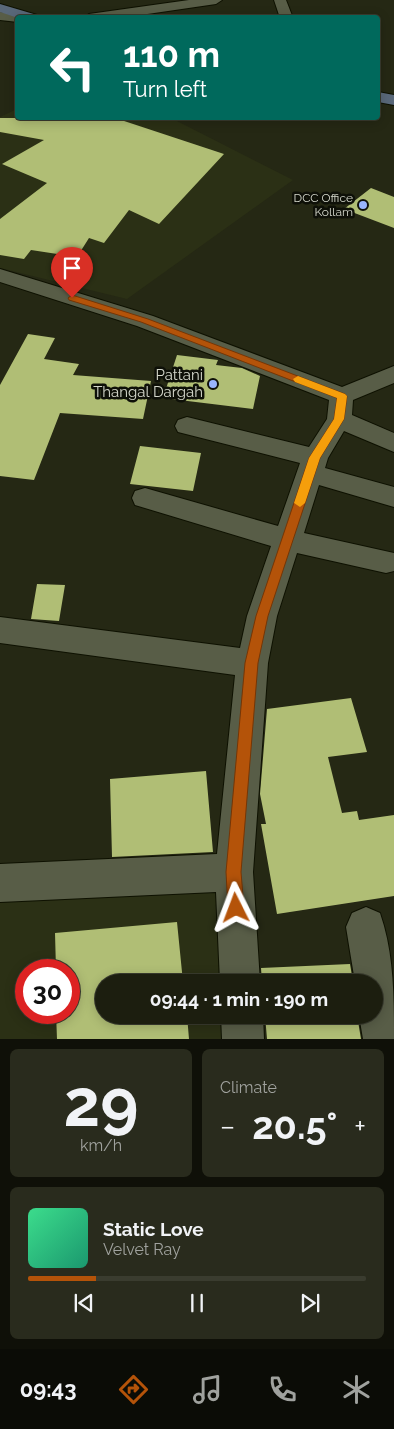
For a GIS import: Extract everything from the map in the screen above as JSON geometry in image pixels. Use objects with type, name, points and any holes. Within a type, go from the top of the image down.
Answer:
[{"type":"main road","points":[[0,8],[22,15]]},
{"type":"main road","points":[[380,96],[394,100]]},
{"type":"street","points":[[110,15],[216,0]]},
{"type":"street","points":[[280,0],[286,15]]},
{"type":"street","points":[[0,16],[15,18]]},
{"type":"street","points":[[0,275],[145,320],[341,408],[394,443]]},
{"type":"street","points":[[240,974],[234,872],[252,663],[262,616],[312,465],[341,408],[394,374]]},
{"type":"street","points":[[188,426],[312,465],[394,497]]},
{"type":"street","points":[[145,498],[288,540],[386,562]]},
{"type":"street","points":[[0,630],[252,663]]},
{"type":"street","points":[[0,883],[234,872]]},
{"type":"street","points":[[366,927],[384,1039]]},
{"type":"street","points":[[242,1024],[243,1039]]},
{"type":"shaded area","points":[[15,110],[15,120],[175,120],[293,180],[127,299],[0,268],[0,117]]},
{"type":"shaded area","points":[[218,888],[221,974],[95,974],[95,1024],[221,1024],[222,1039],[0,1039],[0,900]]},
{"type":"building","points":[[0,118],[15,118],[15,120],[121,120],[224,154],[159,224],[129,210],[104,243],[89,238],[77,257],[31,250],[24,259],[0,255],[0,219],[47,183],[2,164],[44,140],[0,132]]},
{"type":"building","points":[[371,188],[394,197],[394,228],[344,209]]},
{"type":"building","points":[[28,334],[55,338],[44,359],[79,364],[73,375],[151,381],[143,419],[60,413],[34,480],[0,476],[0,385]]},
{"type":"building","name":"Pattani Thangal Dargah","points":[[177,355],[218,360],[216,365],[242,368],[260,376],[253,409],[163,398]]},
{"type":"building","points":[[140,446],[201,453],[193,491],[130,484]]},
{"type":"building","points":[[37,584],[65,585],[59,621],[31,619]]},
{"type":"building","points":[[351,698],[367,752],[328,757],[342,813],[357,811],[359,820],[394,815],[394,896],[277,914],[261,824],[266,824],[260,794],[267,709]]},
{"type":"building","points":[[206,771],[213,852],[112,857],[110,779]]},
{"type":"building","points":[[177,922],[182,974],[95,974],[95,1024],[188,1024],[189,1039],[57,1039],[56,1024],[80,1024],[80,959],[56,959],[55,933]]},
{"type":"building","points":[[350,964],[352,974],[261,974],[261,968]]},
{"type":"building","points":[[266,1024],[358,1024],[361,1039],[267,1039]]},
{"type":"slow traffic","points":[[298,379],[342,396],[339,419],[314,458],[300,503]]},
{"type":"place","name":"DCC Office Kollam","points":[[363,205]]},
{"type":"place","name":"Pattani Thangal Dargah","points":[[213,384]]},
{"type":"route","points":[[72,298],[145,320],[342,396],[339,419],[314,458],[262,616],[252,663],[244,737],[234,872],[236,908]]}]
